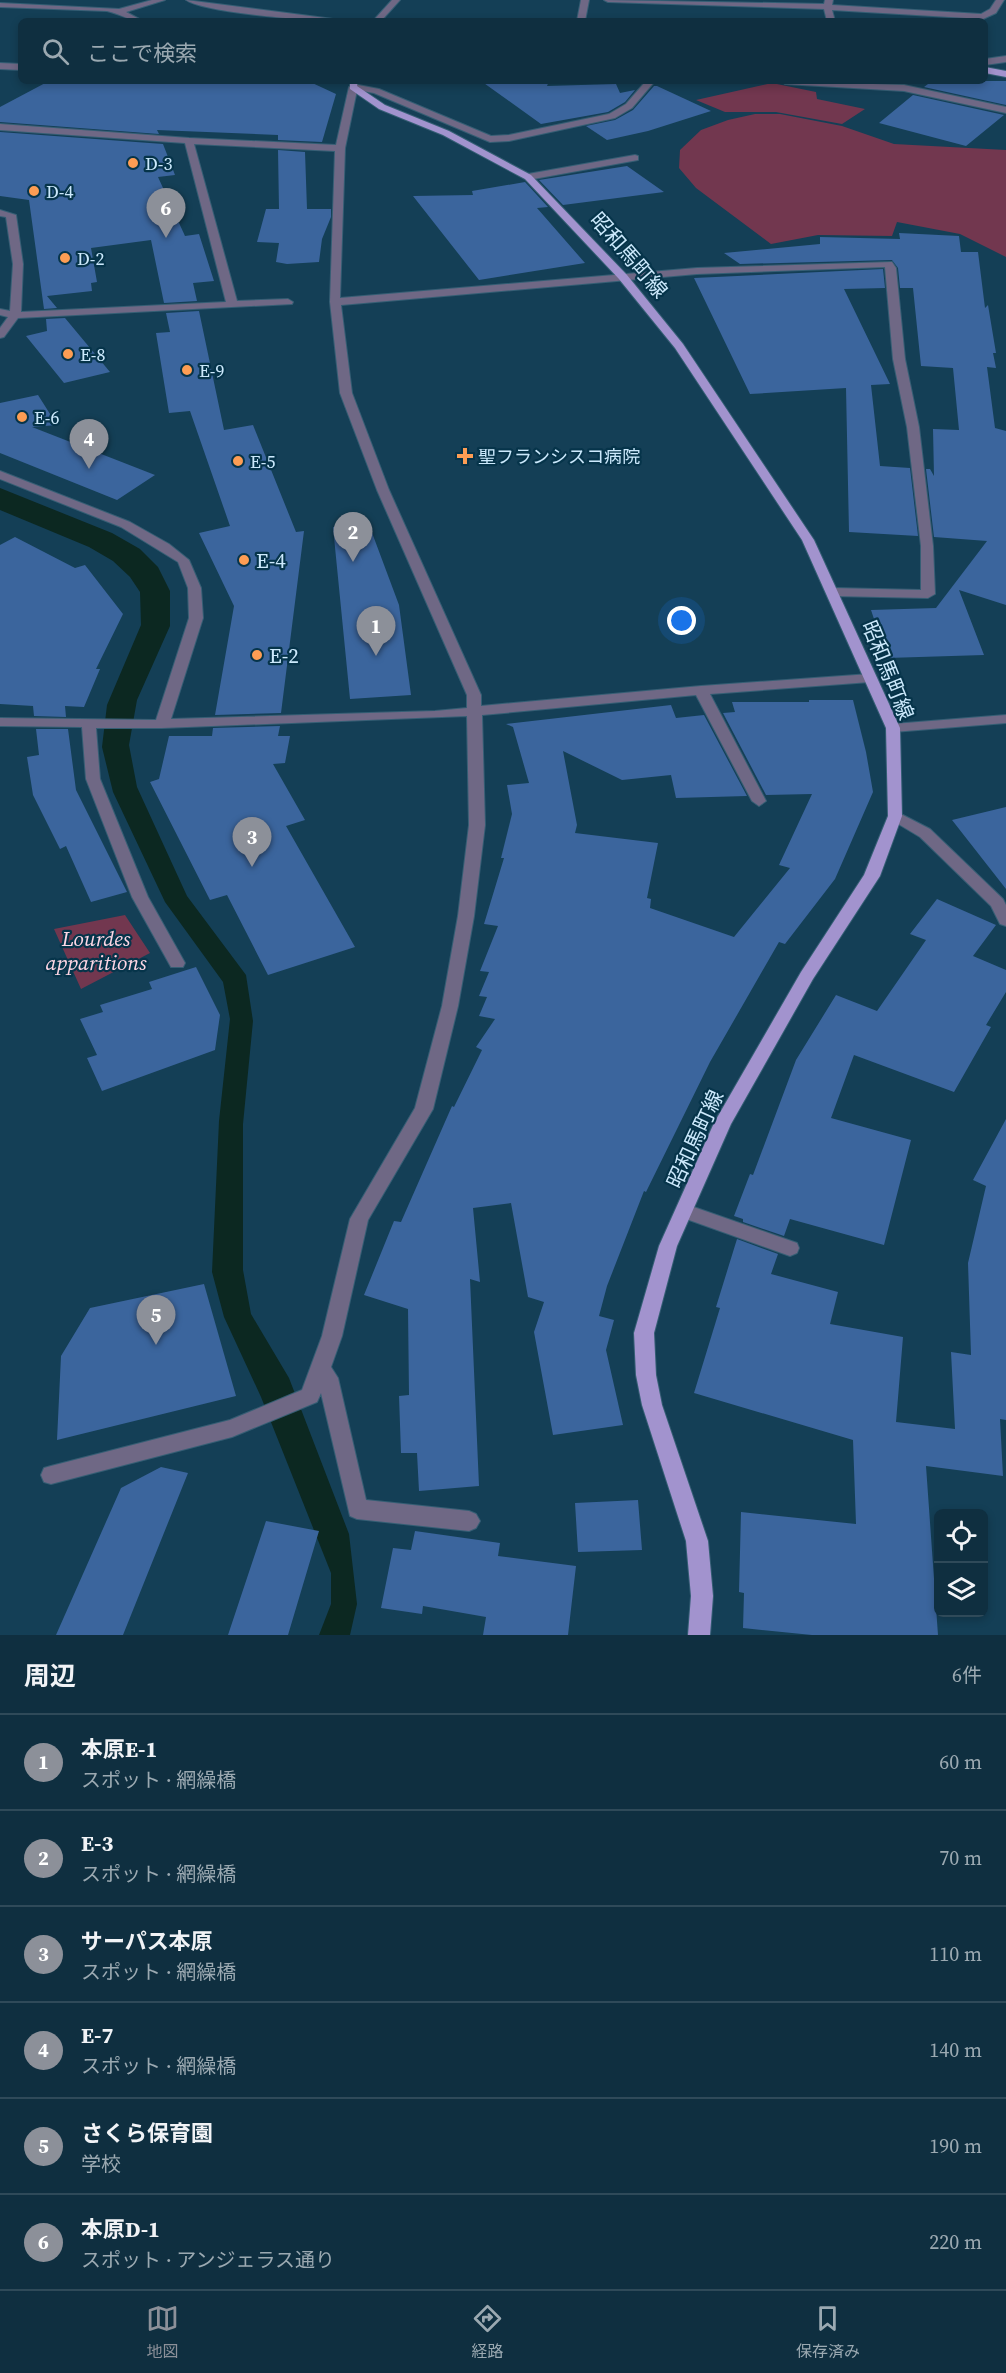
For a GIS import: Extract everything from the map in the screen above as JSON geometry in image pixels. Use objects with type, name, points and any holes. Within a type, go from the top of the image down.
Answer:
[{"type":"main road","points":[[988,71],[1006,74]]},
{"type":"main road","name":"昭和馬町線","points":[[353,84],[382,107],[446,133],[528,177],[623,277],[679,346],[808,540],[893,728],[895,816],[872,876],[807,976],[728,1114],[668,1246],[644,1333],[646,1375],[652,1405],[697,1541],[702,1596],[699,1635]]},
{"type":"street","points":[[0,5],[76,7],[119,11],[161,0]]},
{"type":"street","points":[[190,0],[236,9],[309,18]]},
{"type":"street","points":[[236,9],[240,0]]},
{"type":"street","points":[[380,18],[396,0]]},
{"type":"street","points":[[582,18],[585,0]]},
{"type":"street","points":[[608,0],[828,3],[983,17],[993,11],[1000,0]]},
{"type":"street","points":[[828,3],[830,18]]},
{"type":"street","points":[[119,11],[133,18]]},
{"type":"street","points":[[988,62],[1006,60]]},
{"type":"street","points":[[0,66],[18,67]]},
{"type":"street","points":[[51,1475],[232,1428],[310,1396],[332,1336],[359,1219],[424,1109],[450,1006],[466,916],[477,825],[474,744],[476,712],[474,695],[383,490],[346,393],[335,302],[340,148],[353,84],[376,91],[490,139],[509,138],[624,112],[649,84]]},
{"type":"street","points":[[836,84],[904,88],[1006,110]]},
{"type":"street","points":[[0,127],[189,141],[340,148]]},
{"type":"street","points":[[189,141],[232,304]]},
{"type":"street","points":[[528,177],[635,158]]},
{"type":"street","points":[[0,213],[11,215],[18,264],[15,315],[0,335]]},
{"type":"street","points":[[335,302],[719,270],[888,264],[891,268],[899,359],[913,427],[927,546],[928,594],[833,592]]},
{"type":"street","points":[[0,312],[15,315],[288,302]]},
{"type":"street","points":[[0,475],[30,489],[119,520],[155,540],[183,560],[197,602],[196,618],[155,723]]},
{"type":"street","points":[[0,722],[155,723],[476,712],[702,690],[870,678]]},
{"type":"street","points":[[702,690],[759,801]]},
{"type":"street","points":[[893,728],[1006,719]]},
{"type":"street","points":[[89,724],[93,779],[140,897],[177,963]]},
{"type":"street","points":[[895,816],[925,833],[997,903],[1006,920]]},
{"type":"street","points":[[685,1211],[790,1248]]},
{"type":"street","points":[[320,1369],[328,1378],[357,1509],[469,1521]]},
{"type":"green space","points":[[768,84],[777,84],[816,92],[817,99],[865,109],[842,124],[776,112],[725,112],[696,100]]},
{"type":"green space","points":[[755,114],[780,114],[842,126],[894,144],[1006,150],[1006,257],[960,234],[897,222],[892,236],[818,235],[771,244],[696,188],[679,168],[680,150],[701,130],[728,120]]},
{"type":"green space","name":"Lourdes apparitions","points":[[125,915],[150,953],[81,989],[54,929]]},
{"type":"shaded area","points":[[0,488],[112,533],[140,549],[158,567],[170,591],[170,626],[137,700],[129,745],[137,787],[187,896],[246,975],[253,1021],[243,1124],[243,1270],[251,1314],[289,1378],[349,1534],[357,1604],[350,1635],[319,1635],[331,1604],[331,1573],[261,1397],[224,1317],[212,1272],[219,1121],[230,1019],[223,982],[165,902],[113,792],[102,747],[107,705],[141,625],[140,592],[130,577],[113,561],[89,547],[0,510]]},
{"type":"building","points":[[988,81],[1006,81],[1006,105],[924,87],[928,84],[988,84]]},
{"type":"building","points":[[43,84],[314,84],[336,94],[322,142],[278,140],[278,135],[157,130],[159,134],[0,122],[0,107]]},
{"type":"building","points":[[485,84],[548,84],[547,86],[616,84],[620,93],[635,90],[625,102],[608,112],[541,124]]},
{"type":"building","points":[[654,86],[711,111],[648,131],[607,140],[586,126],[615,120],[633,110]]},
{"type":"building","points":[[913,95],[1004,115],[966,146],[879,123]]},
{"type":"building","points":[[0,132],[163,144],[175,175],[158,177],[185,236],[199,234],[214,281],[193,283],[197,301],[164,303],[151,240],[91,248],[97,282],[91,283],[92,291],[47,296],[57,308],[44,309],[29,200],[0,196]]},
{"type":"building","points":[[278,150],[305,152],[307,209],[331,209],[331,217],[322,239],[319,262],[287,264],[276,262],[279,243],[257,242],[266,209],[279,209]]},
{"type":"building","points":[[627,166],[664,192],[563,205],[539,180]]},
{"type":"building","points":[[525,182],[548,207],[537,208],[585,263],[479,280],[413,196],[473,195],[472,191]]},
{"type":"building","points":[[899,233],[959,236],[961,252],[978,252],[985,308],[988,305],[996,353],[993,353],[996,368],[987,367],[995,428],[1006,431],[1006,605],[959,590],[984,655],[887,658],[871,610],[936,608],[987,541],[934,537],[926,469],[930,469],[934,476],[933,429],[959,430],[953,368],[921,366],[913,288],[900,288],[898,268],[892,260],[740,264],[724,253],[820,244],[820,237],[900,239]]},
{"type":"building","points":[[883,269],[885,288],[844,289],[890,384],[871,385],[880,466],[910,468],[918,536],[849,532],[846,388],[750,394],[694,278]]},
{"type":"building","points":[[199,311],[224,430],[253,425],[296,532],[304,531],[281,713],[215,715],[234,606],[199,533],[230,526],[190,411],[169,413],[156,333],[170,332],[166,313]]},
{"type":"building","name":"E-8","points":[[65,318],[110,372],[64,383],[26,336],[47,331],[46,319]]},
{"type":"building","points":[[38,395],[57,425],[32,427],[155,475],[117,500],[0,453],[0,403]]},
{"type":"building","points":[[368,522],[399,605],[411,695],[350,699],[333,527]]},
{"type":"building","points":[[15,537],[75,568],[85,565],[123,614],[96,669],[100,669],[84,707],[65,706],[66,717],[34,716],[33,706],[0,704],[0,545]]},
{"type":"building","points":[[809,700],[853,700],[873,792],[835,879],[785,944],[779,942],[710,1062],[646,1192],[644,1191],[607,1286],[599,1316],[614,1320],[606,1350],[623,1425],[553,1435],[534,1332],[544,1302],[528,1297],[511,1203],[473,1208],[480,1282],[470,1279],[479,1486],[419,1491],[417,1453],[401,1453],[399,1396],[409,1395],[408,1309],[364,1295],[394,1221],[401,1222],[452,1106],[454,1107],[482,1050],[476,1047],[495,1019],[479,1016],[487,997],[479,996],[489,972],[480,971],[498,926],[484,924],[504,858],[501,858],[512,814],[507,785],[529,783],[513,727],[506,724],[671,705],[676,718],[704,715],[747,796],[676,798],[671,775],[622,780],[563,751],[577,825],[575,833],[658,843],[647,898],[651,899],[650,908],[734,937],[790,868],[779,865],[812,794],[766,795],[723,713],[735,712],[732,702],[809,702]]},
{"type":"building","points":[[280,726],[278,736],[290,736],[285,763],[273,764],[305,820],[286,826],[355,947],[268,975],[227,895],[210,900],[150,782],[159,779],[169,736],[212,736],[213,728]]},
{"type":"building","points":[[36,729],[68,729],[76,790],[127,892],[91,902],[66,846],[60,849],[33,795],[27,757],[39,755]]},
{"type":"building","points":[[1006,807],[1006,889],[952,820]]},
{"type":"building","points":[[937,899],[996,925],[973,956],[1006,970],[1006,992],[986,1025],[991,1027],[954,1092],[854,1055],[831,1118],[911,1140],[884,1245],[790,1219],[784,1236],[743,1222],[743,1219],[734,1216],[750,1174],[753,1175],[796,1060],[836,995],[877,1011],[926,940],[910,934]]},
{"type":"building","points":[[196,967],[220,1015],[215,1050],[102,1091],[87,1058],[97,1055],[80,1019],[103,1012],[100,1005],[152,989],[149,982]]},
{"type":"building","points":[[1006,1119],[1006,1420],[1000,1419],[1003,1476],[926,1466],[934,1579],[934,1617],[937,1617],[938,1635],[812,1635],[743,1628],[744,1593],[739,1592],[741,1512],[856,1524],[853,1440],[694,1393],[720,1308],[716,1307],[737,1239],[778,1254],[771,1274],[838,1292],[830,1324],[903,1337],[896,1422],[955,1429],[951,1352],[971,1355],[968,1263],[986,1186],[973,1180]]},
{"type":"building","points":[[204,1284],[236,1396],[57,1440],[61,1356],[90,1308]]},
{"type":"building","points":[[161,1467],[188,1473],[123,1635],[56,1635],[121,1488]]},
{"type":"building","points":[[638,1500],[642,1550],[578,1552],[575,1503]]},
{"type":"building","points":[[266,1521],[319,1531],[288,1635],[228,1635]]},
{"type":"building","points":[[415,1531],[500,1543],[498,1556],[576,1566],[568,1635],[483,1635],[486,1617],[423,1606],[422,1614],[381,1608],[393,1548],[411,1550]]},
{"type":"place","name":"D-3","points":[[133,163]]},
{"type":"place","name":"D-4","points":[[34,191]]},
{"type":"place","name":"本原D-1","points":[[166,238]]},
{"type":"place","name":"D-2","points":[[65,258]]},
{"type":"place","name":"E-8","points":[[68,354]]},
{"type":"place","name":"E-9","points":[[187,370]]},
{"type":"place","name":"E-6","points":[[22,417]]},
{"type":"place","name":"聖フランシスコ病院","points":[[465,456]]},
{"type":"place","name":"E-5","points":[[238,461]]},
{"type":"place","name":"E-7","points":[[89,469]]},
{"type":"place","name":"E-4","points":[[244,560]]},
{"type":"place","name":"E-3","points":[[353,562]]},
{"type":"place","name":"E-2","points":[[257,655]]},
{"type":"place","name":"本原E-1","points":[[376,656]]},
{"type":"place","name":"サーパス本原","points":[[252,867]]},
{"type":"place","name":"さくら保育園","points":[[156,1345]]}]
